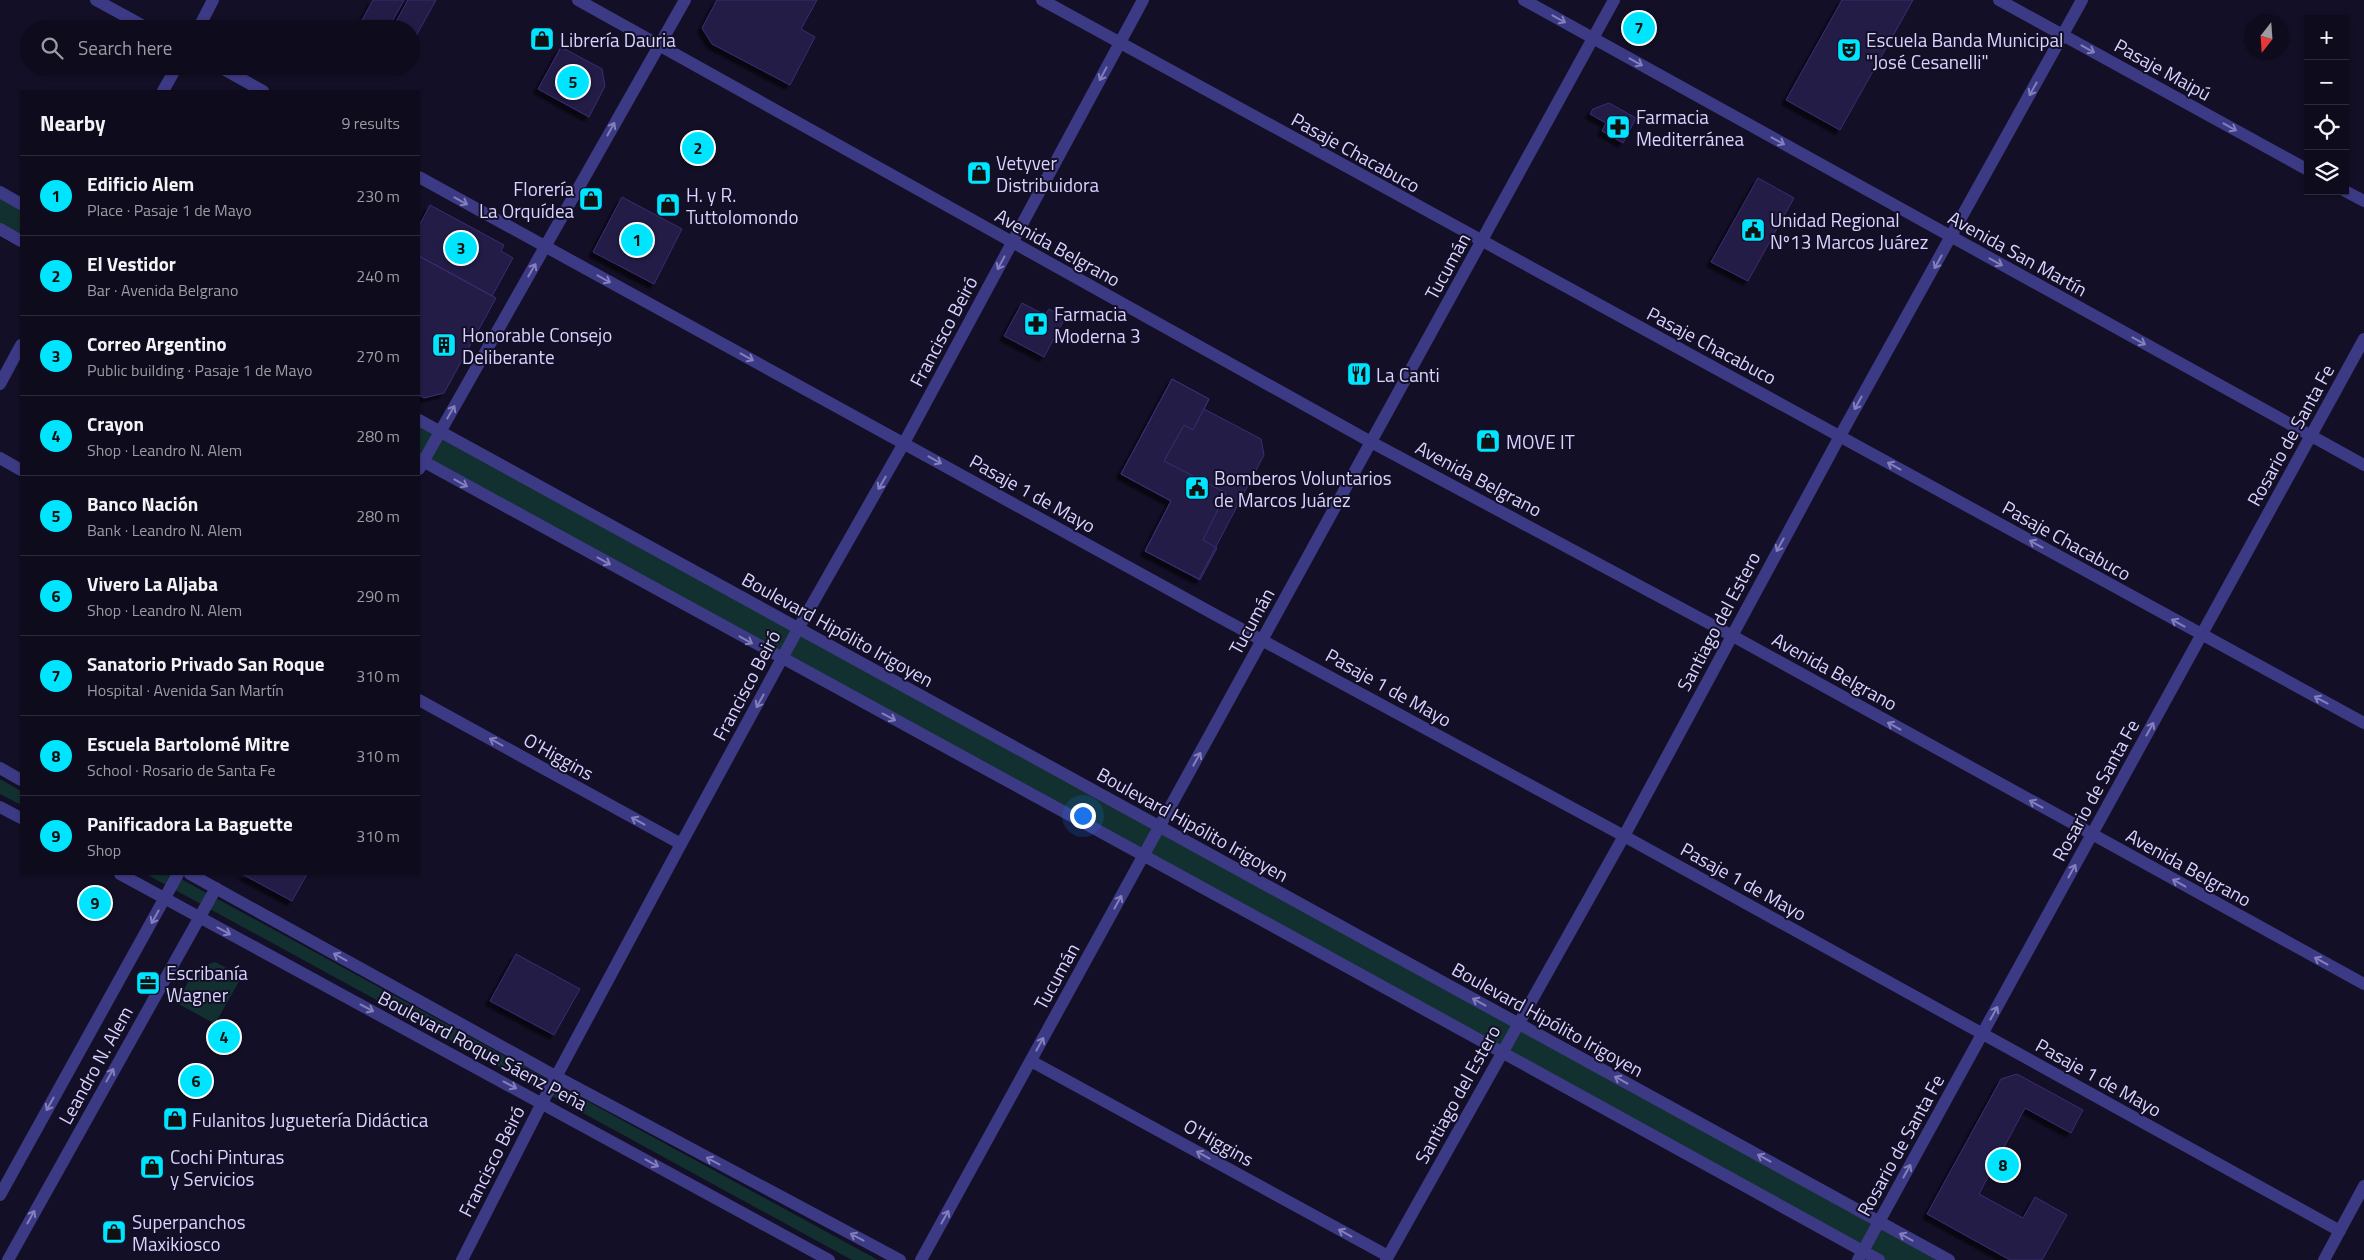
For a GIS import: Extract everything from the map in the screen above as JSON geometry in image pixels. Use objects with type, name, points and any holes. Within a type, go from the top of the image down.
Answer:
[{"type":"street","points":[[96,0],[133,20]]},
{"type":"street","points":[[203,20],[213,0]]},
{"type":"street","name":"Avenida Belgrano","points":[[578,0],[1372,442],[1731,635],[2364,984]]},
{"type":"street","points":[[685,0],[420,463],[1144,855],[1502,1052],[1861,1256],[1879,1260]]},
{"type":"street","name":"Pasaje Chacabuco","points":[[1042,0],[2364,724]]},
{"type":"street","name":"Francisco Beiró","points":[[462,1260],[542,1103],[681,844],[798,629],[904,442],[1143,0]]},
{"type":"street","name":"Avenida San Martín","points":[[1524,0],[2364,465]]},
{"type":"street","name":"Tucumán","points":[[921,1260],[1614,0]]},
{"type":"street","name":"Pasaje Maipú","points":[[2000,0],[2304,168]]},
{"type":"street","name":"Santiago del Estero","points":[[1387,1258],[1624,836],[1840,436],[1952,238],[2082,0]]},
{"type":"street","points":[[164,90],[172,75]]},
{"type":"street","points":[[234,75],[261,90]]},
{"type":"street","name":"Pasaje 1 de Mayo","points":[[420,179],[1624,836],[2340,1231]]},
{"type":"street","points":[[0,192],[20,203]]},
{"type":"street","points":[[2349,193],[2364,201]]},
{"type":"street","points":[[0,230],[20,240]]},
{"type":"street","name":"Rosario de Santa Fe","points":[[1861,1256],[2364,339]]},
{"type":"street","points":[[0,384],[20,347]]},
{"type":"street","name":"Boulevard Hipólito Irigoyen","points":[[420,421],[1949,1260]]},
{"type":"street","points":[[0,458],[20,469]]},
{"type":"street","name":"O'Higgins","points":[[420,701],[681,844]]},
{"type":"street","points":[[0,768],[20,779]]},
{"type":"street","points":[[0,807],[20,817]]},
{"type":"street","name":"Boulevard Roque Sáenz Peña","points":[[122,875],[829,1260]]},
{"type":"street","name":"Leandro N. Alem","points":[[0,1195],[177,875]]},
{"type":"street","name":"Boulevard Roque Sáenz Peña","points":[[197,875],[216,888],[557,1077],[900,1260]]},
{"type":"street","name":"Leandro N. Alem","points":[[8,1260],[216,888]]},
{"type":"street","name":"O'Higgins","points":[[1031,1061],[1387,1258]]},
{"type":"street","points":[[2324,1260],[2364,1186]]},
{"type":"green space","points":[[0,192],[20,203],[20,240],[0,229]]},
{"type":"green space","points":[[420,421],[1949,1260],[1879,1260],[420,460]]},
{"type":"green space","points":[[0,779],[20,790],[20,804],[0,794]]},
{"type":"green space","points":[[148,875],[174,875],[878,1260],[852,1260]]},
{"type":"green space","points":[[215,962],[242,976],[215,1024],[177,1003],[195,969]]},
{"type":"building","points":[[373,0],[404,0],[393,20],[362,20]]},
{"type":"building","points":[[408,0],[436,0],[420,29],[420,20],[397,20]]},
{"type":"building","points":[[717,0],[817,0],[801,29],[815,37],[790,85],[712,44],[702,28]]},
{"type":"building","name":"Escuela Banda Municipal \"José Cesanelli\"","points":[[1842,0],[1913,0],[1840,130],[1786,100]]},
{"type":"building","points":[[561,47],[602,69],[605,86],[589,117],[538,89]]},
{"type":"building","name":"Farmacia Mediterránea","points":[[1609,103],[1636,118],[1623,143],[1602,131],[1606,123],[1590,114],[1593,109]]},
{"type":"building","name":"Unidad Regional Nº13 Marcos Juárez","points":[[1758,178],[1794,198],[1748,281],[1711,262]]},
{"type":"building","points":[[622,197],[682,229],[654,284],[593,252]]},
{"type":"building","points":[[430,205],[504,245],[501,251],[513,258],[492,296],[420,257],[420,224]]},
{"type":"building","name":"Honorable Consejo Deliberante","points":[[420,257],[496,298],[444,393],[424,398],[420,396]]},
{"type":"building","points":[[1022,303],[1045,315],[1049,309],[1065,318],[1044,357],[1004,336]]},
{"type":"building","name":"Bomberos Voluntarios de Marcos Juárez","points":[[1172,379],[1209,399],[1204,409],[1261,439],[1264,455],[1199,579],[1145,551],[1171,501],[1121,474]]},
{"type":"building","name":"Bomberos Voluntarios de Marcos Juárez","points":[[1172,379],[1209,399],[1193,430],[1184,425],[1164,461],[1226,493],[1203,540],[1217,548],[1200,580],[1145,551],[1171,501],[1121,474]]},
{"type":"building","points":[[244,875],[306,875],[292,901]]},
{"type":"building","points":[[516,954],[580,989],[554,1035],[490,1001]]},
{"type":"building","points":[[2017,1074],[2083,1110],[2071,1133],[2025,1108],[1979,1194],[2023,1218],[2035,1197],[2067,1215],[2042,1260],[2010,1260],[1927,1214],[2001,1079]]},
{"type":"place","name":"Sanatorio Privado San Roque","points":[[1639,28]]},
{"type":"place","name":"Librería Dauria","points":[[542,39]]},
{"type":"place","name":"Escuela Banda Municipal \"José Cesanelli\"","points":[[1849,50]]},
{"type":"place","name":"Banco Nación","points":[[573,82]]},
{"type":"place","name":"Farmacia Mediterránea","points":[[1618,127]]},
{"type":"place","name":"El Vestidor","points":[[698,148]]},
{"type":"place","name":"Vetyver Distribuidora","points":[[979,173]]},
{"type":"place","name":"Florería La Orquídea","points":[[591,199]]},
{"type":"place","name":"H. y R. Tuttolomondo","points":[[668,205]]},
{"type":"place","name":"Unidad Regional Nº13 Marcos Juárez","points":[[1753,230]]},
{"type":"place","name":"Edificio Alem","points":[[637,240]]},
{"type":"place","name":"Correo Argentino","points":[[461,248]]},
{"type":"place","name":"Farmacia Moderna 3","points":[[1036,324]]},
{"type":"place","name":"Honorable Consejo Deliberante","points":[[444,345]]},
{"type":"place","name":"La Canti","points":[[1359,374]]},
{"type":"place","name":"MOVE IT","points":[[1488,441]]},
{"type":"place","name":"Bomberos Voluntarios de Marcos Juárez","points":[[1197,488]]},
{"type":"place","name":"Panificadora La Baguette","points":[[95,903]]},
{"type":"place","name":"Escribanía Wagner","points":[[148,983]]},
{"type":"place","name":"Crayon","points":[[224,1037]]},
{"type":"place","name":"Vivero La Aljaba","points":[[196,1081]]},
{"type":"place","name":"Fulanitos Juguetería Didáctica","points":[[175,1119]]},
{"type":"place","name":"Escuela Bartolomé Mitre","points":[[2003,1165]]},
{"type":"place","name":"Cochi Pinturas y Servicios","points":[[152,1167]]},
{"type":"place","name":"Superpanchos Maxikiosco","points":[[114,1232]]}]
